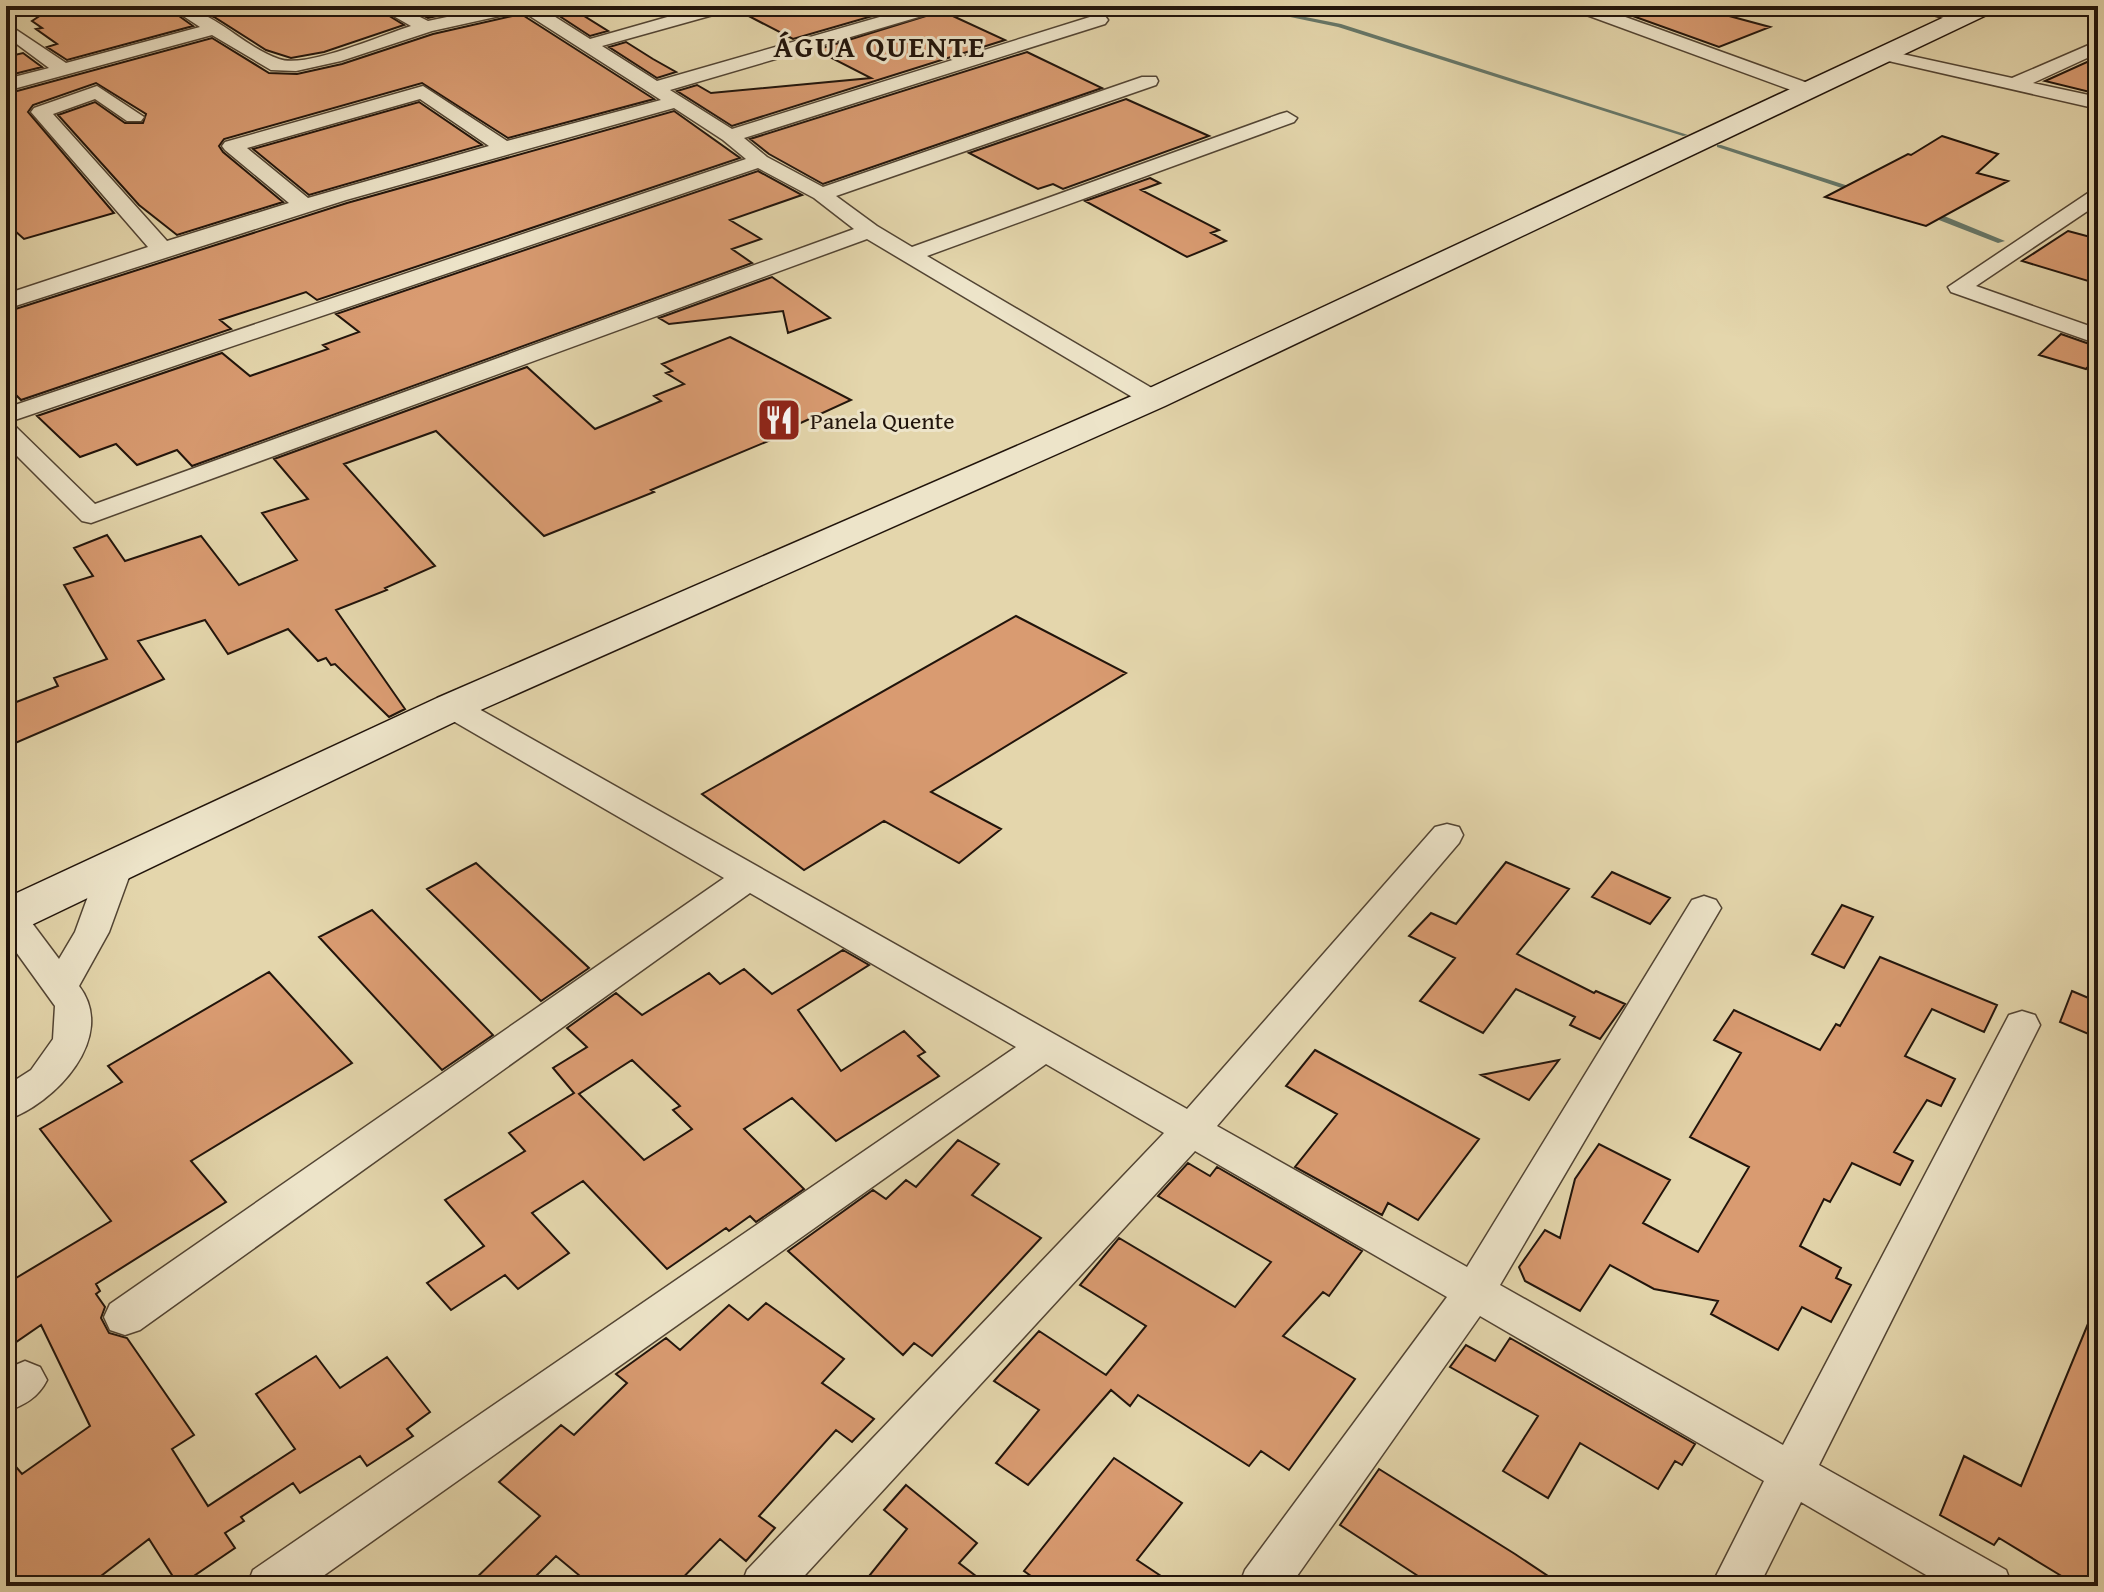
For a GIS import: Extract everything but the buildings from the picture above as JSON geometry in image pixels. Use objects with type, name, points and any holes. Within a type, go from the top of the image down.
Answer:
[{"type":"main road","points":[[7,917],[452,707],[1153,399],[1974,12]]},
{"type":"street","points":[[177,6],[277,66],[323,60],[426,27],[524,6],[730,136],[760,161],[821,194],[869,231],[913,254],[1047,338],[1153,399]]},
{"type":"street","points":[[385,6],[426,27]]},
{"type":"street","points":[[587,45],[725,6]]},
{"type":"street","points":[[1579,6],[1809,90]]},
{"type":"street","points":[[1922,6],[1974,12]]},
{"type":"street","points":[[655,88],[933,7]]},
{"type":"street","points":[[730,136],[1099,20]]},
{"type":"street","points":[[6,28],[61,68]]},
{"type":"street","points":[[6,85],[213,29]]},
{"type":"street","points":[[2015,84],[2098,46]]},
{"type":"street","points":[[1884,55],[2098,103]]},
{"type":"street","points":[[821,194],[1149,81]]},
{"type":"street","points":[[134,117],[97,92],[41,112],[161,248]]},
{"type":"street","points":[[305,206],[232,146],[423,92],[503,147]]},
{"type":"street","points":[[6,302],[161,248],[503,147],[676,102]]},
{"type":"street","points":[[913,254],[1287,118]]},
{"type":"street","points":[[6,416],[760,161]]},
{"type":"street","points":[[2098,195],[1959,287],[2098,337]]},
{"type":"street","points":[[6,431],[91,515],[869,231]]},
{"type":"street","points":[[452,707],[1989,1586]]},
{"type":"street","points":[[764,1586],[1190,1131],[1447,835]]},
{"type":"street","points":[[61,986],[92,932],[116,866]]},
{"type":"street","points":[[125,1317],[748,878]]},
{"type":"street","points":[[1262,1586],[1474,1292],[1704,908]]},
{"type":"street","points":[[6,1105],[44,1080],[71,1041],[73,1004],[7,917]]},
{"type":"street","points":[[1734,1586],[2022,1025]]},
{"type":"street","points":[[270,1586],[1043,1047]]},
{"type":"waterway","points":[[1240,6],[1339,25],[1685,135]]},
{"type":"waterway","points":[[1719,146],[1860,191]]},
{"type":"waterway","points":[[1929,213],[2001,241]]},
{"type":"place","name":"Panela Quente","points":[[779,420]]},
{"type":"district","name":"ÁGUA QUENTE","points":[[880,46]]}]
